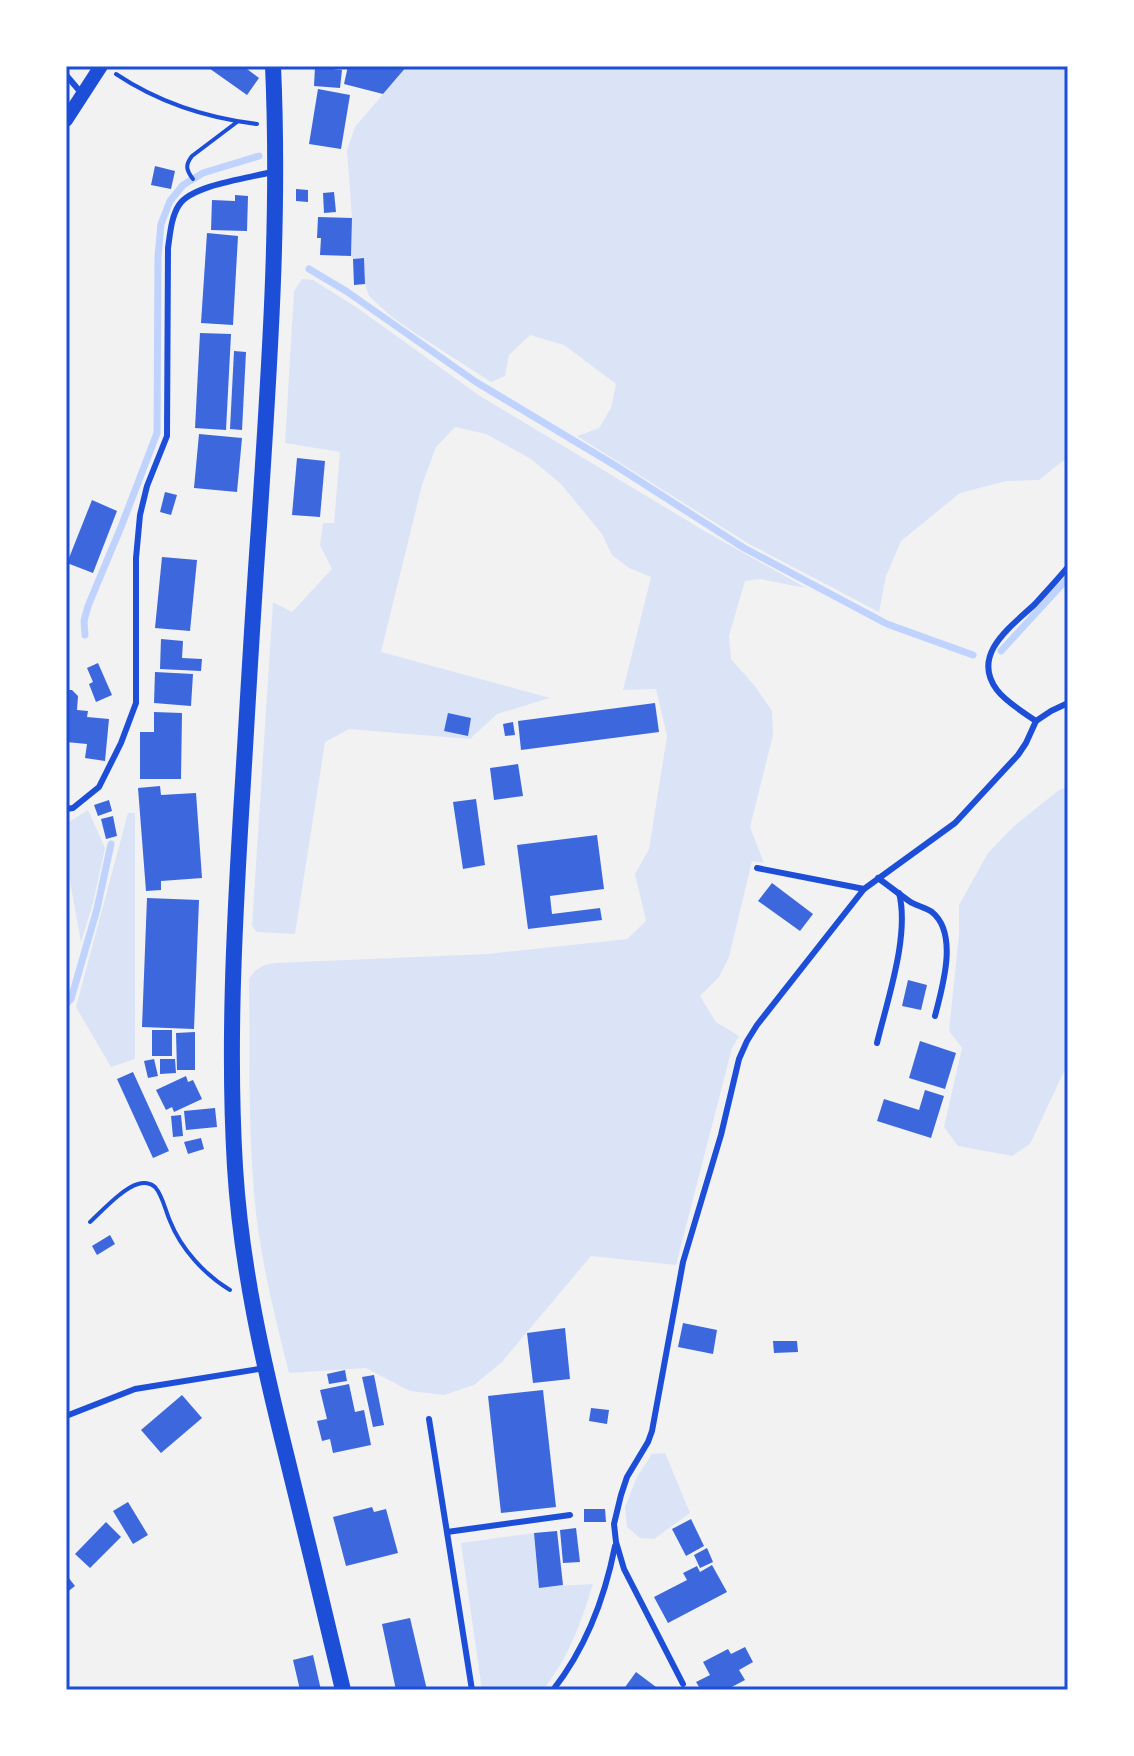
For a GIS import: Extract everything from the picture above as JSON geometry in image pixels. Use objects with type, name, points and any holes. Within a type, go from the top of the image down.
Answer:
[{"type":"main road","points":[[273,66],[275,236],[234,949],[235,1165],[251,1296],[265,1368],[343,1690]]},
{"type":"street","points":[[66,120],[83,95],[107,69]]},
{"type":"lane","points":[[66,75],[83,95]]},
{"type":"lane","points":[[66,809],[73,808],[99,787],[136,703],[136,558],[140,515],[147,486],[167,436],[168,248],[173,219],[179,204],[192,194],[276,171]]},
{"type":"lane","points":[[1036,721],[997,690],[991,678],[989,659],[999,639],[1068,567]]},
{"type":"lane","points":[[683,1684],[624,1569],[614,1524],[624,1486],[652,1431],[683,1262],[721,1135],[739,1059],[757,1025],[864,889],[955,823],[1018,755],[1036,721],[1068,703]]},
{"type":"lane","points":[[757,868],[864,889]]},
{"type":"lane","points":[[878,878],[912,903],[934,914],[942,924],[946,958],[935,1016]]},
{"type":"lane","points":[[877,1043],[902,940],[903,907],[899,893]]},
{"type":"lane","points":[[66,1416],[135,1389],[265,1368]]},
{"type":"lane","points":[[429,1419],[472,1690]]},
{"type":"lane","points":[[447,1532],[570,1515]]},
{"type":"lane","points":[[553,1690],[585,1639],[603,1592],[616,1542]]},
{"type":"path","points":[[107,69],[149,93],[176,104],[204,114],[262,125]]},
{"type":"path","points":[[189,173],[187,162],[192,156],[238,122]]},
{"type":"path","points":[[90,1222],[130,1187],[141,1183],[151,1184],[157,1189],[171,1225],[185,1248],[206,1272],[238,1294],[251,1296]]},
{"type":"shaded area","points":[[407,66],[1068,66],[1068,457],[1039,480],[1006,481],[960,493],[901,541],[886,576],[879,612],[749,544],[577,436],[599,428],[611,408],[616,384],[564,345],[530,335],[509,355],[505,376],[491,382],[392,317],[369,296],[365,284],[364,258],[353,259],[351,256],[352,218],[347,150],[355,127]]},
{"type":"shaded area","points":[[302,279],[313,280],[356,307],[480,396],[806,588],[760,579],[745,581],[729,636],[731,659],[772,711],[773,735],[750,827],[764,863],[752,861],[729,957],[719,977],[700,996],[716,1022],[739,1036],[732,1048],[676,1265],[591,1256],[502,1362],[474,1385],[444,1395],[410,1391],[366,1368],[289,1373],[263,1261],[256,1216],[250,1113],[249,979],[260,968],[275,963],[487,954],[627,939],[646,921],[635,874],[649,849],[667,736],[656,689],[623,690],[651,577],[629,568],[612,555],[602,534],[561,484],[531,459],[486,434],[455,427],[436,447],[422,485],[381,652],[550,698],[497,714],[470,739],[349,729],[325,742],[295,934],[257,932],[252,926],[273,602],[292,612],[332,569],[320,545],[323,523],[334,523],[340,452],[285,443],[294,291]]},
{"type":"shaded area","points":[[1068,787],[1068,1063],[1030,1144],[1012,1156],[958,1146],[944,1127],[962,1048],[949,1031],[959,905],[988,853],[1013,827],[1059,790]]},
{"type":"shaded area","points":[[88,810],[105,848],[81,942],[66,859],[66,824]]},
{"type":"shaded area","points":[[128,813],[135,813],[135,1059],[111,1067],[76,1007]]},
{"type":"shaded area","points":[[665,1453],[690,1513],[654,1539],[640,1538],[627,1527],[625,1507],[637,1477],[652,1454]]},
{"type":"shaded area","points":[[534,1533],[539,1587],[593,1584],[567,1652],[543,1690],[482,1690],[461,1543]]},
{"type":"building","points":[[206,66],[243,66],[259,78],[247,95]]},
{"type":"building","points":[[348,66],[407,66],[383,94],[344,84]]},
{"type":"building","points":[[315,67],[342,70],[340,88],[314,86]]},
{"type":"building","points":[[318,89],[350,95],[341,149],[309,144]]},
{"type":"building","points":[[155,166],[175,171],[171,189],[151,185]]},
{"type":"building","points":[[296,189],[308,190],[308,202],[296,201]]},
{"type":"building","points":[[334,192],[336,212],[324,213],[323,193]]},
{"type":"building","points":[[235,195],[248,196],[247,231],[211,230],[212,200],[235,201]]},
{"type":"building","points":[[318,217],[352,218],[351,256],[320,255]]},
{"type":"building","points":[[207,233],[238,236],[233,325],[201,323]]},
{"type":"building","points":[[364,258],[365,284],[354,285],[353,259]]},
{"type":"building","points":[[200,333],[231,334],[226,430],[195,428]]},
{"type":"building","points":[[234,351],[246,352],[242,430],[230,429]]},
{"type":"building","points":[[199,434],[242,438],[237,492],[194,488]]},
{"type":"building","points":[[297,458],[325,461],[320,517],[292,515]]},
{"type":"building","points":[[165,492],[177,495],[171,515],[160,512]]},
{"type":"building","points":[[92,500],[117,511],[93,573],[67,563]]},
{"type":"building","points":[[162,557],[197,560],[190,631],[155,628]]},
{"type":"building","points":[[161,639],[183,641],[182,658],[202,659],[201,671],[160,669]]},
{"type":"building","points":[[98,663],[112,695],[96,702],[87,668]]},
{"type":"building","points":[[155,672],[193,674],[191,706],[154,703]]},
{"type":"building","points":[[66,690],[72,690],[78,696],[77,710],[88,711],[87,717],[109,719],[105,761],[85,758],[87,744],[66,742]]},
{"type":"building","points":[[655,703],[659,732],[521,750],[518,721]]},
{"type":"building","points":[[154,712],[182,713],[181,779],[140,779],[140,732],[154,732]]},
{"type":"building","points":[[448,713],[471,718],[468,736],[444,731]]},
{"type":"building","points":[[513,722],[515,735],[505,736],[503,724]]},
{"type":"building","points":[[518,764],[523,796],[494,800],[490,768]]},
{"type":"building","points":[[160,786],[161,795],[196,793],[202,878],[161,881],[161,890],[146,891],[138,788]]},
{"type":"building","points":[[476,799],[485,865],[463,869],[453,802]]},
{"type":"building","points":[[109,800],[112,811],[98,816],[94,805]]},
{"type":"building","points":[[113,816],[117,836],[106,839],[101,819]]},
{"type":"building","points":[[597,835],[604,889],[550,896],[552,914],[600,908],[602,920],[528,929],[517,845]]},
{"type":"building","points":[[772,883],[813,914],[800,931],[758,901]]},
{"type":"building","points":[[147,898],[199,900],[194,1029],[142,1027]]},
{"type":"building","points":[[908,980],[927,985],[921,1010],[902,1006]]},
{"type":"building","points":[[152,1030],[172,1030],[172,1056],[152,1056]]},
{"type":"building","points":[[195,1032],[195,1070],[177,1070],[176,1033]]},
{"type":"building","points":[[920,1041],[956,1053],[945,1089],[909,1078]]},
{"type":"building","points":[[154,1059],[158,1076],[148,1078],[144,1061]]},
{"type":"building","points":[[160,1059],[175,1059],[176,1073],[160,1074]]},
{"type":"building","points":[[133,1072],[169,1151],[153,1158],[117,1079]]},
{"type":"building","points":[[186,1076],[188,1082],[193,1080],[202,1099],[174,1112],[172,1107],[166,1110],[156,1090]]},
{"type":"building","points":[[925,1090],[944,1096],[931,1138],[877,1121],[884,1099],[919,1110]]},
{"type":"building","points":[[215,1108],[217,1127],[186,1130],[184,1111]]},
{"type":"building","points":[[181,1115],[183,1136],[173,1137],[171,1116]]},
{"type":"building","points":[[201,1138],[204,1149],[188,1154],[184,1142]]},
{"type":"building","points":[[110,1235],[115,1244],[97,1255],[92,1246]]},
{"type":"building","points":[[683,1323],[717,1330],[713,1354],[678,1347]]},
{"type":"building","points":[[565,1328],[570,1379],[533,1383],[527,1333]]},
{"type":"building","points":[[773,1341],[797,1341],[798,1352],[774,1353]]},
{"type":"building","points":[[345,1370],[347,1381],[329,1384],[327,1374]]},
{"type":"building","points":[[374,1375],[384,1425],[373,1427],[362,1377]]},
{"type":"building","points":[[349,1384],[355,1412],[364,1410],[371,1445],[333,1453],[330,1439],[322,1441],[317,1421],[327,1419],[320,1390]]},
{"type":"building","points":[[543,1390],[556,1507],[501,1513],[488,1396]]},
{"type":"building","points":[[182,1395],[202,1418],[161,1453],[141,1430]]},
{"type":"building","points":[[591,1408],[609,1410],[607,1424],[589,1421]]},
{"type":"building","points":[[128,1502],[148,1535],[133,1544],[113,1511]]},
{"type":"building","points":[[372,1507],[374,1512],[386,1509],[398,1553],[346,1566],[333,1517]]},
{"type":"building","points":[[584,1509],[605,1509],[606,1522],[584,1522]]},
{"type":"building","points":[[691,1519],[704,1546],[686,1556],[672,1529]]},
{"type":"building","points":[[106,1522],[121,1537],[90,1568],[75,1554]]},
{"type":"building","points":[[576,1528],[580,1562],[563,1563],[560,1530]]},
{"type":"building","points":[[557,1531],[563,1585],[539,1588],[534,1533]]},
{"type":"building","points":[[707,1548],[713,1562],[700,1568],[694,1555]]},
{"type":"building","points":[[712,1565],[727,1592],[668,1623],[654,1597],[687,1580],[683,1573],[697,1566],[700,1572]]},
{"type":"building","points":[[68,1577],[75,1586],[66,1593],[66,1579]]},
{"type":"building","points":[[410,1618],[427,1690],[396,1690],[382,1624]]},
{"type":"building","points":[[745,1647],[753,1662],[739,1670],[745,1680],[726,1690],[701,1690],[696,1682],[710,1675],[703,1662],[728,1649],[731,1654]]},
{"type":"building","points":[[313,1655],[321,1690],[300,1690],[293,1660]]},
{"type":"building","points":[[636,1672],[660,1690],[623,1690]]},
{"type":"waterway","points":[[85,635],[84,621],[88,606],[157,433],[161,224],[170,201],[183,185],[203,173],[259,156]]},
{"type":"waterway","points":[[309,269],[346,291],[476,382],[744,548],[887,624],[973,655]]},
{"type":"waterway","points":[[1001,651],[1068,578]]},
{"type":"waterway","points":[[66,1004],[71,999],[97,909],[111,844]]}]
